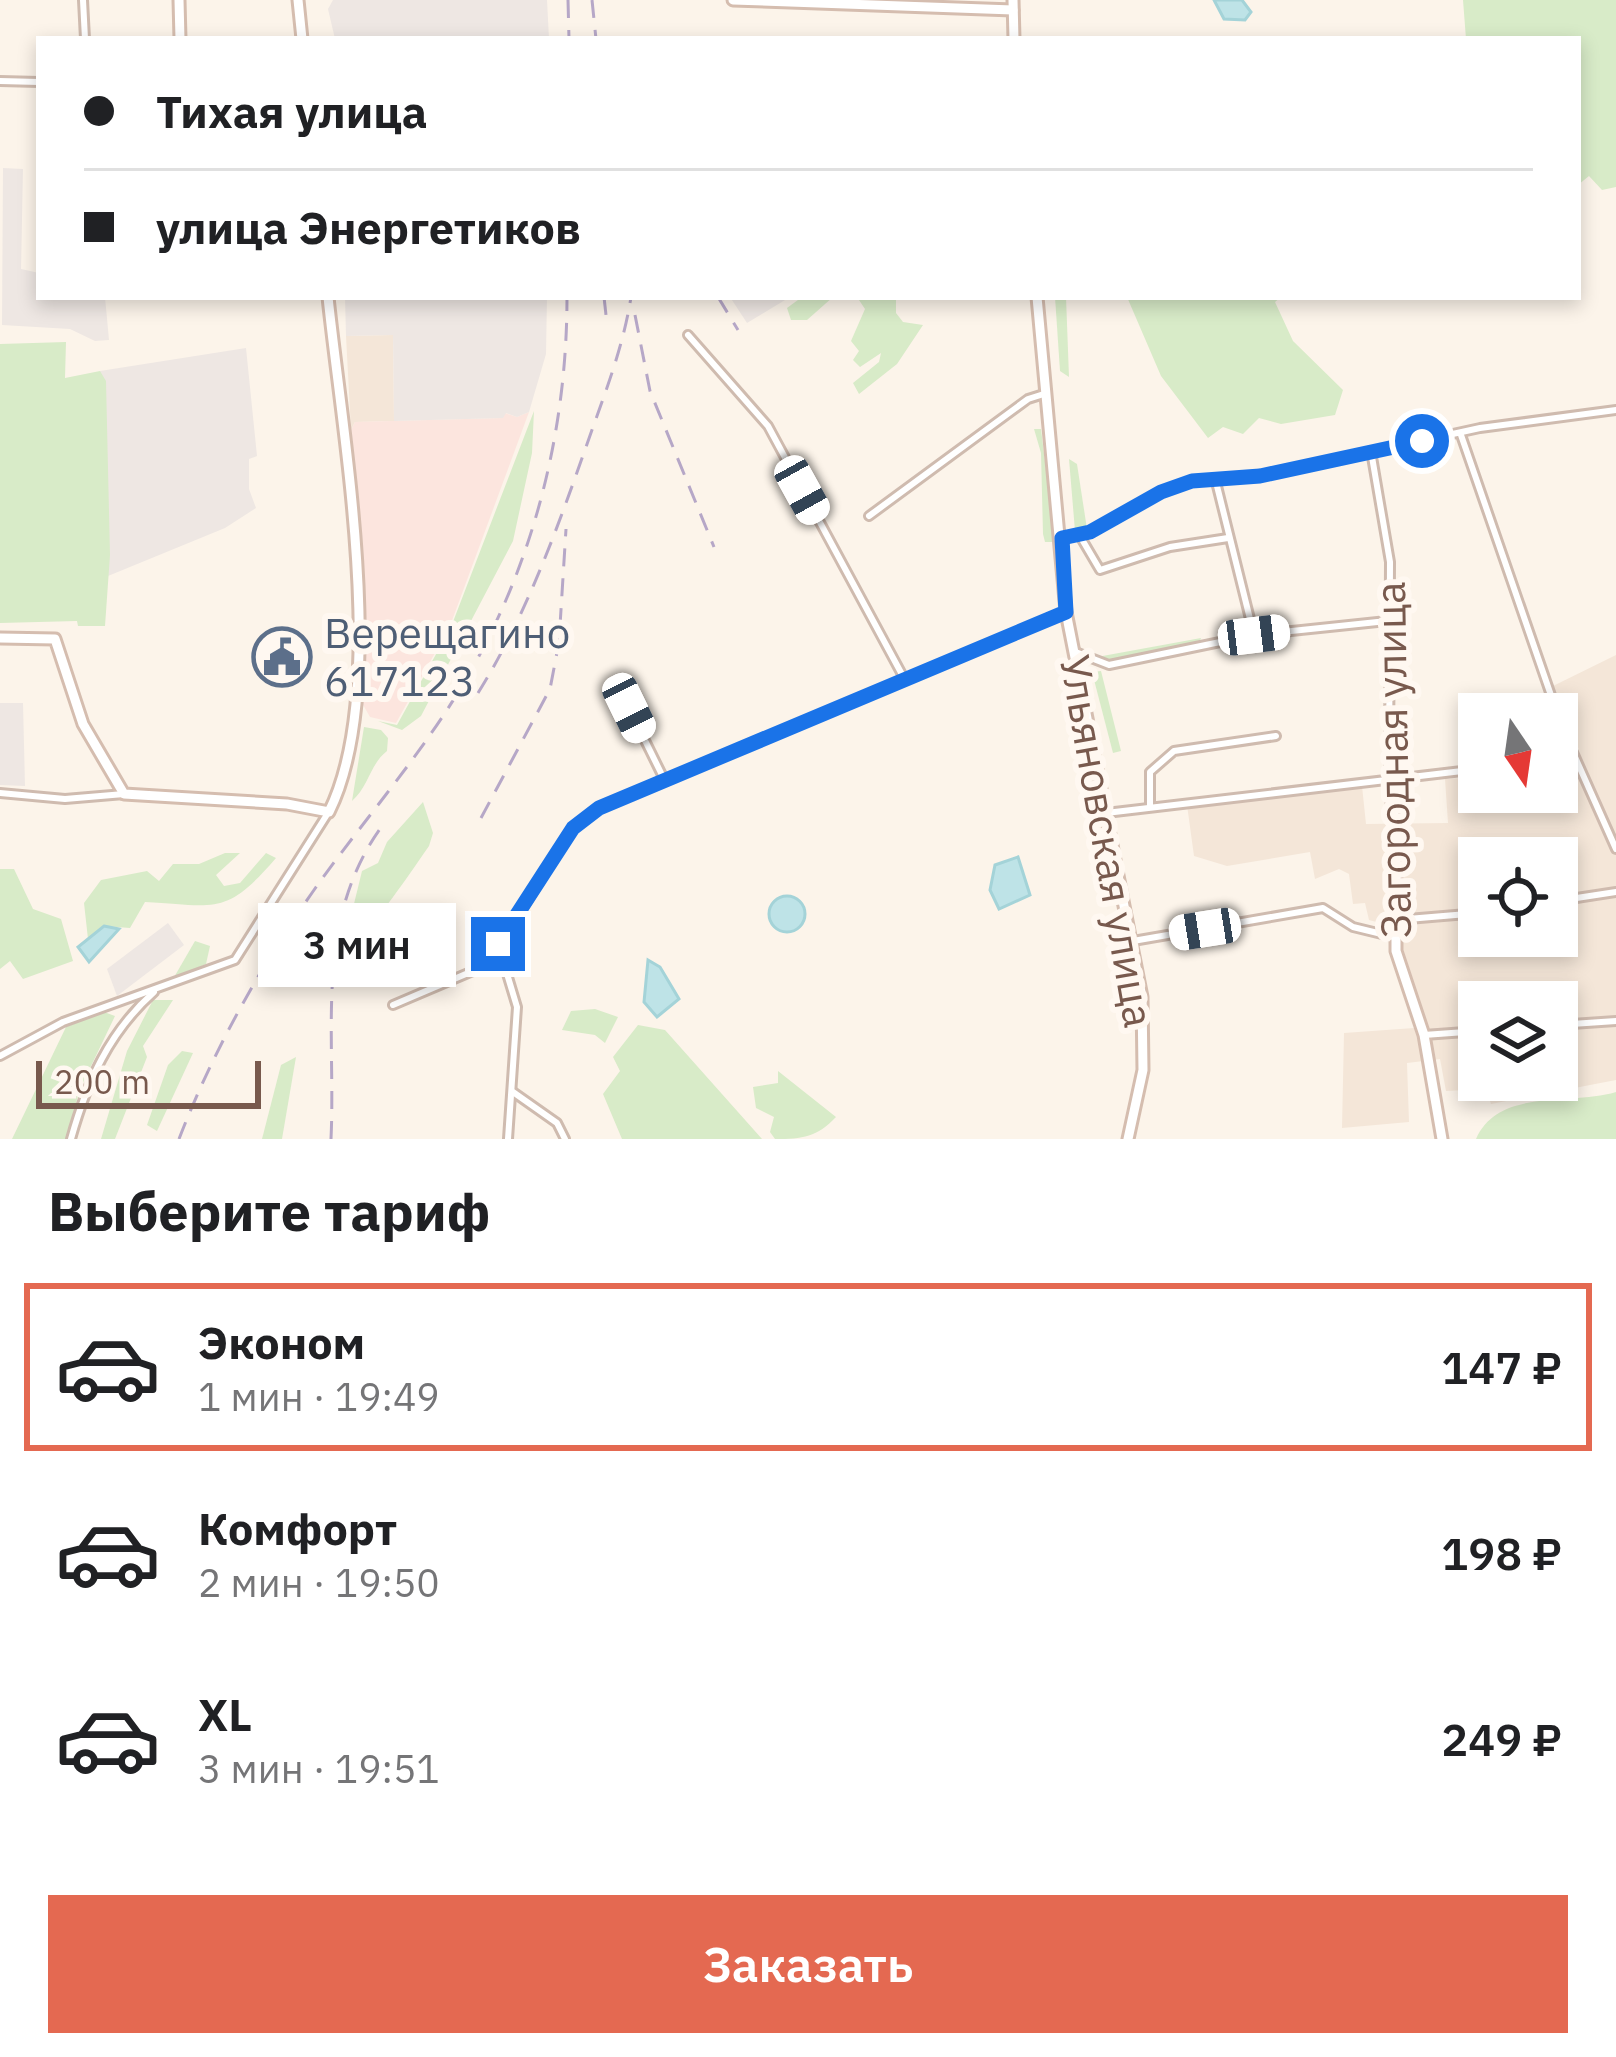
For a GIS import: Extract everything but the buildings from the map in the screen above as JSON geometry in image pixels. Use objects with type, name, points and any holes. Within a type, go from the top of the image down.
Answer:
[{"type":"street","points":[[83,0],[85,36]]},
{"type":"street","points":[[179,0],[180,36]]},
{"type":"street","points":[[298,0],[302,36]]},
{"type":"street","points":[[733,0],[1012,5],[1014,36]]},
{"type":"street","points":[[0,81],[36,82]]},
{"type":"street","points":[[0,1055],[62,1022],[235,960],[329,812],[348,753],[358,654],[328,300]]},
{"type":"street","name":"Ульяновская улица","points":[[1037,300],[1066,612],[1133,941],[1144,1022],[1139,1098],[1128,1139]]},
{"type":"street","points":[[688,334],[768,426],[905,681]]},
{"type":"street","points":[[869,516],[1028,398],[1047,393]]},
{"type":"street","points":[[1062,538],[1080,536],[1161,492],[1192,481],[1216,482],[1539,418],[1616,410]]},
{"type":"street","points":[[1461,434],[1552,693]]},
{"type":"street","name":"Загородная улица","points":[[1371,451],[1379,476],[1390,562],[1394,937],[1398,966],[1424,1035],[1442,1139]]},
{"type":"street","points":[[1216,482],[1254,635]]},
{"type":"street","points":[[1080,536],[1100,570],[1170,547],[1228,538]]},
{"type":"street","points":[[393,1005],[487,965],[573,828],[599,808],[1066,612]]},
{"type":"street","points":[[1073,651],[1109,664],[1254,635],[1388,620]]},
{"type":"street","points":[[0,638],[55,639],[83,724],[124,794]]},
{"type":"street","points":[[629,708],[663,778]]},
{"type":"street","points":[[1150,806],[1150,772],[1174,751],[1276,736]]},
{"type":"street","points":[[1578,764],[1616,849]]},
{"type":"street","points":[[1106,812],[1458,772]]},
{"type":"street","points":[[0,794],[65,799],[124,794],[287,804],[329,812]]},
{"type":"street","points":[[1578,897],[1615,890]]},
{"type":"street","points":[[1133,941],[1323,908],[1353,928],[1394,937]]},
{"type":"street","points":[[1396,920],[1458,915]]},
{"type":"street","points":[[498,944],[517,1007],[508,1139]]},
{"type":"street","points":[[71,1139],[101,1058],[125,1018],[156,990]]},
{"type":"street","points":[[1578,1024],[1616,1021]]},
{"type":"street","points":[[1424,1035],[1458,1033]]},
{"type":"street","points":[[513,1092],[557,1123],[565,1139]]},
{"type":"shaded area","points":[[333,0],[547,0],[549,36],[334,36],[328,9]]},
{"type":"shaded area","points":[[3,168],[23,169],[21,269],[36,272],[36,300],[105,300],[109,340],[95,341],[70,329],[2,325]]},
{"type":"shaded area","points":[[345,300],[547,300],[546,354],[529,412],[517,417],[506,413],[503,418],[394,421],[393,335],[346,336]]},
{"type":"shaded area","points":[[732,300],[785,300],[747,323]]},
{"type":"shaded area","points":[[393,335],[394,421],[355,422],[351,430],[346,336]]},
{"type":"shaded area","points":[[246,348],[257,456],[249,459],[249,489],[256,508],[225,528],[108,576],[100,371]]},
{"type":"shaded area","points":[[529,412],[450,626],[396,723],[370,717],[362,703],[364,574],[351,430],[355,422],[502,418],[505,413],[517,417]]},
{"type":"shaded area","points":[[1616,655],[1616,1080],[1578,1087],[1578,981],[1458,981],[1458,1090],[1446,1091],[1440,1059],[1407,1063],[1409,1122],[1342,1128],[1344,1033],[1428,1027],[1408,980],[1399,928],[1369,920],[1365,903],[1353,904],[1349,874],[1339,869],[1315,879],[1310,852],[1227,866],[1194,856],[1187,805],[1362,786],[1366,824],[1448,823],[1445,779],[1458,778],[1458,813],[1578,813],[1578,693],[1556,693],[1553,686]]},
{"type":"shaded area","points":[[0,703],[23,703],[25,786],[0,785]]},
{"type":"shaded area","points":[[168,923],[184,945],[117,996],[107,969]]},
{"type":"green space","points":[[1463,0],[1616,0],[1616,187],[1602,190],[1589,176],[1581,183],[1581,36],[1466,36]]},
{"type":"green space","points":[[798,300],[830,300],[807,320],[791,320],[787,308]]},
{"type":"green space","points":[[859,300],[896,300],[896,313],[903,322],[923,325],[897,364],[859,394],[853,383],[879,362],[881,353],[860,367],[853,360],[859,351],[851,341],[865,309]]},
{"type":"green space","points":[[1055,300],[1066,300],[1069,377],[1060,371]]},
{"type":"green space","points":[[1128,300],[1277,300],[1293,341],[1343,390],[1335,415],[1281,424],[1259,418],[1243,434],[1223,427],[1208,438],[1161,376]]},
{"type":"green space","points":[[66,342],[65,378],[100,371],[106,381],[110,555],[105,626],[78,626],[77,621],[0,623],[0,344]]},
{"type":"green space","points":[[534,411],[532,453],[513,541],[421,716],[402,730],[378,721],[397,725],[451,627]]},
{"type":"green space","points":[[1034,429],[1041,429],[1055,542],[1045,542],[1043,534],[1041,453]]},
{"type":"green space","points":[[1069,459],[1077,464],[1087,529],[1075,531]]},
{"type":"green space","points":[[1201,638],[1199,643],[1114,661],[1097,657]]},
{"type":"green space","points":[[1101,671],[1121,751],[1113,753],[1092,672]]},
{"type":"green space","points":[[364,727],[381,730],[388,738],[387,751],[352,801]]},
{"type":"green space","points":[[423,802],[433,833],[429,846],[376,919],[341,957],[362,871],[378,863],[387,842]]},
{"type":"green space","points":[[225,853],[240,853],[216,875],[224,886],[240,883],[266,853],[276,858],[232,898],[205,905],[145,902],[130,928],[104,926],[88,939],[84,903],[101,880],[147,871],[159,881],[173,864],[199,864]]},
{"type":"green space","points":[[0,869],[14,869],[33,909],[61,919],[73,961],[23,979],[10,961],[0,969]]},
{"type":"green space","points":[[195,941],[210,946],[206,964],[173,979]]},
{"type":"green space","points":[[153,1000],[173,1000],[143,1046],[147,1057],[115,1139],[101,1139],[127,1051]]},
{"type":"green space","points":[[595,1009],[618,1017],[605,1043],[595,1035],[562,1030],[571,1011]]},
{"type":"green space","points":[[104,1012],[115,1016],[80,1089],[66,1139],[12,1139],[66,1027]]},
{"type":"green space","points":[[638,1025],[665,1030],[762,1139],[622,1139],[603,1094],[620,1071],[613,1057]]},
{"type":"green space","points":[[182,1051],[193,1053],[157,1131],[147,1125],[168,1065]]},
{"type":"green space","points":[[296,1057],[282,1139],[262,1139],[281,1065]]},
{"type":"green space","points":[[778,1071],[836,1117],[809,1135],[775,1139],[770,1132],[774,1117],[756,1108],[753,1087],[778,1083]]},
{"type":"green space","points":[[1616,1092],[1616,1139],[1476,1139],[1487,1123],[1519,1105]]},
{"type":"water","points":[[1214,0],[1242,0],[1251,12],[1245,20],[1224,19]]},
{"type":"water","points":[[1018,857],[1030,895],[999,909],[990,890],[995,865]]},
{"type":"water","points":[[787,896],[800,901],[805,914],[800,927],[787,932],[774,927],[769,914],[774,901]]},
{"type":"water","points":[[104,926],[119,929],[89,962],[78,947]]},
{"type":"water","points":[[648,960],[660,967],[679,999],[657,1017],[644,1002]]},
{"type":"railway","points":[[568,0],[569,36]]},
{"type":"railway","points":[[592,0],[596,36]]},
{"type":"railway","points":[[179,1139],[222,1042],[275,949],[433,730],[492,630],[543,492],[561,395],[567,300]]},
{"type":"railway","points":[[604,300],[606,315]]},
{"type":"railway","points":[[478,693],[511,634],[551,542],[612,373],[630,300]]},
{"type":"railway","points":[[720,300],[738,330]]},
{"type":"railway","points":[[635,315],[650,391],[714,547]]},
{"type":"railway","points":[[481,818],[550,689],[559,642],[566,529]]},
{"type":"railway","points":[[331,1139],[331,1018],[337,940],[359,865],[380,829]]},
{"type":"place","name":"Верещагино 617123","points":[[282,657]]},
{"type":"route","points":[[498,944],[573,828],[599,808],[663,778],[1016,638],[1066,612],[1062,538],[1090,532],[1161,492],[1192,481],[1260,476],[1422,441]]}]
